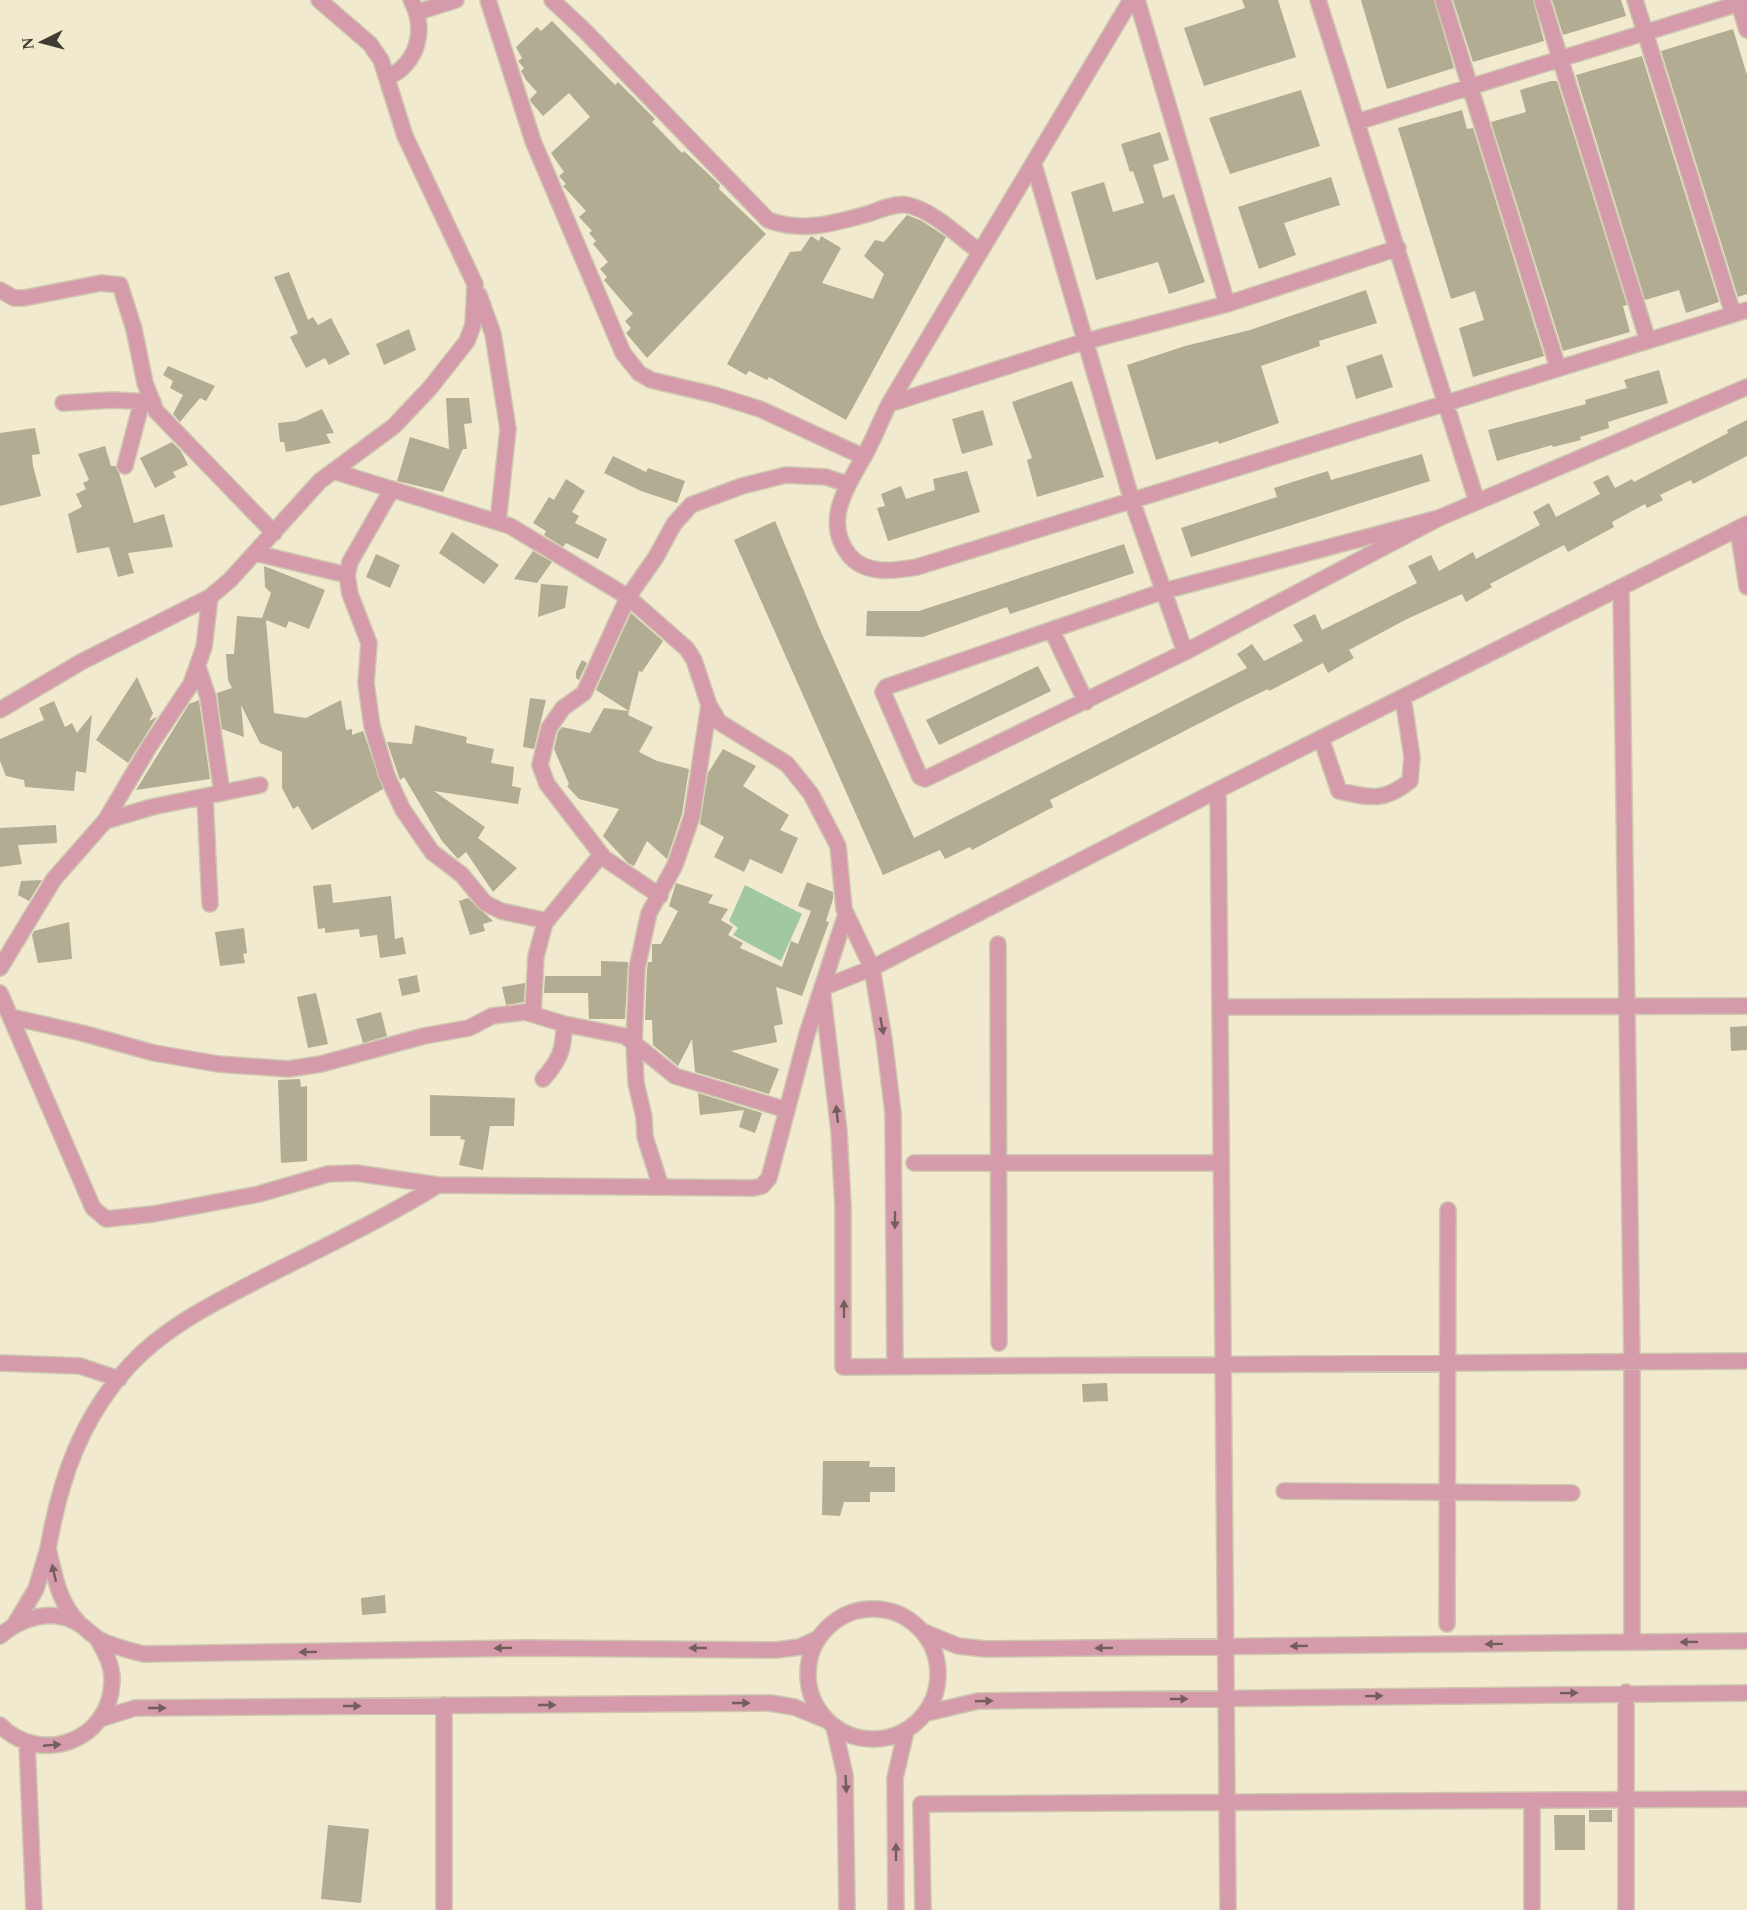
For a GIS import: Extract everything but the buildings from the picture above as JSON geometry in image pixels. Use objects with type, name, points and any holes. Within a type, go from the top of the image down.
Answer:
[{"type":"street","points":[[320,0],[370,44],[381,60],[395,111],[405,136],[475,284],[493,334],[508,429],[498,522]]},
{"type":"street","points":[[387,78],[397,73],[410,61],[417,46],[420,29],[415,6],[456,0]]},
{"type":"street","points":[[488,0],[533,141],[623,353],[632,366],[651,380],[716,395],[760,409],[864,457]]},
{"type":"street","points":[[552,0],[585,31],[768,220],[785,226],[807,227],[838,223],[886,208],[907,205],[927,213],[980,252]]},
{"type":"street","points":[[1131,0],[1035,165],[889,404],[864,457],[848,484],[838,512],[837,531],[845,549],[855,562],[882,570],[917,567],[1740,312],[1635,0]]},
{"type":"street","points":[[1137,0],[1227,304]]},
{"type":"street","points":[[1318,0],[1477,502]]},
{"type":"street","points":[[1443,0],[1558,368]]},
{"type":"street","points":[[1542,0],[1648,341]]},
{"type":"street","points":[[1357,122],[1741,2],[1747,30]]},
{"type":"street","points":[[1035,165],[1083,342],[1132,501],[1185,652]]},
{"type":"street","points":[[889,404],[1083,342],[1227,304],[1398,248]]},
{"type":"street","points":[[0,290],[14,298],[24,298],[77,287],[118,283],[124,291],[148,402],[125,466]]},
{"type":"street","points":[[0,710],[81,662],[210,597],[274,533],[320,481],[394,426],[456,356],[473,325],[475,284]]},
{"type":"street","points":[[1439,518],[1164,591],[884,688],[883,692],[920,777],[925,778],[1086,702],[1185,652],[1439,518],[1747,387]]},
{"type":"street","points":[[63,403],[112,400],[148,402],[274,533]]},
{"type":"street","points":[[333,471],[510,526],[628,597],[687,649],[694,660],[709,705],[719,722],[787,764],[812,794],[838,846],[846,914],[872,968],[884,1039],[892,1113],[895,1367]]},
{"type":"street","points":[[660,897],[601,855],[546,784],[540,765],[549,729],[563,708],[584,693],[628,597],[656,557],[674,524],[698,502],[742,486],[786,475],[826,477],[848,484]]},
{"type":"street","points":[[393,489],[350,562],[347,575],[356,614],[369,643],[366,683],[372,726],[387,776],[404,810],[432,852],[462,875],[485,903],[501,911],[547,921]]},
{"type":"street","points":[[822,988],[872,968],[1218,790],[1742,527],[1747,587]]},
{"type":"street","points":[[255,553],[347,575]]},
{"type":"street","points":[[1621,588],[1632,1362],[1632,1642]]},
{"type":"street","points":[[0,968],[54,879],[105,821],[149,747],[180,703],[198,667],[209,621],[210,597]]},
{"type":"street","points":[[1052,631],[1086,702]]},
{"type":"street","points":[[198,667],[208,697],[222,793]]},
{"type":"street","points":[[1321,738],[1339,791],[1366,797],[1393,794],[1410,781],[1412,757],[1403,697]]},
{"type":"street","points":[[660,1187],[645,1137],[634,1043],[638,968],[649,913],[660,897],[675,866],[692,816],[709,705]]},
{"type":"street","points":[[105,821],[152,807],[260,785]]},
{"type":"street","points":[[1218,790],[1228,1910]]},
{"type":"street","points":[[205,797],[210,904]]},
{"type":"street","points":[[533,1013],[537,948],[547,921],[601,855]]},
{"type":"street","points":[[0,993],[93,1208],[106,1219],[153,1214],[259,1194],[328,1174],[356,1173],[438,1185],[762,1186],[770,1178],[822,988],[846,914]]},
{"type":"street","points":[[998,944],[999,1343]]},
{"type":"street","points":[[822,988],[839,1131],[842,1186],[843,1367],[1747,1361]]},
{"type":"street","points":[[1220,1007],[1747,1006]]},
{"type":"street","points":[[11,1017],[82,1033],[154,1053],[218,1064],[288,1070],[321,1065],[424,1036],[469,1028],[492,1016],[533,1013],[564,1024],[599,1029],[625,1036],[675,1076],[787,1110]]},
{"type":"street","points":[[543,1079],[561,1057],[564,1047],[564,1024]]},
{"type":"street","points":[[914,1163],[1221,1163]]},
{"type":"street","points":[[15,1624],[36,1589],[48,1549],[64,1473],[85,1428],[130,1364],[198,1311],[404,1206],[438,1185]]},
{"type":"street","points":[[1447,1624],[1448,1210]]},
{"type":"street","points":[[0,1363],[80,1366],[119,1380]]},
{"type":"street","points":[[1284,1491],[1572,1493]]},
{"type":"street","points":[[48,1549],[66,1610],[97,1638],[121,1649],[144,1653],[527,1648],[776,1650],[800,1647],[817,1639]]},
{"type":"street","points":[[847,1910],[845,1775],[830,1723],[816,1706],[810,1690],[810,1655],[817,1639],[831,1623],[849,1612],[869,1608],[890,1610],[924,1632],[958,1646],[986,1649],[1747,1641]]},
{"type":"street","points":[[0,1636],[15,1624],[36,1616],[58,1616],[80,1624]]},
{"type":"street","points":[[100,1719],[135,1708],[770,1703],[794,1707],[852,1736],[873,1740],[893,1737],[906,1731],[927,1713],[936,1694],[939,1672],[935,1650],[924,1632]]},
{"type":"street","points":[[0,1725],[27,1743],[47,1746],[67,1743],[86,1734],[100,1719],[109,1701],[112,1680],[108,1658],[97,1638]]},
{"type":"street","points":[[927,1713],[978,1701],[1626,1692],[1747,1693]]},
{"type":"street","points":[[1626,1692],[1626,1910]]},
{"type":"street","points":[[444,1705],[444,1910]]},
{"type":"street","points":[[896,1910],[895,1779],[906,1731]]},
{"type":"street","points":[[27,1743],[34,1910]]},
{"type":"street","points":[[923,1910],[921,1804],[1747,1799]]},
{"type":"street","points":[[1532,1800],[1532,1910]]},
{"type":"green space","points":[[745,885],[802,914],[781,961],[733,935],[738,928],[729,921]]}]
